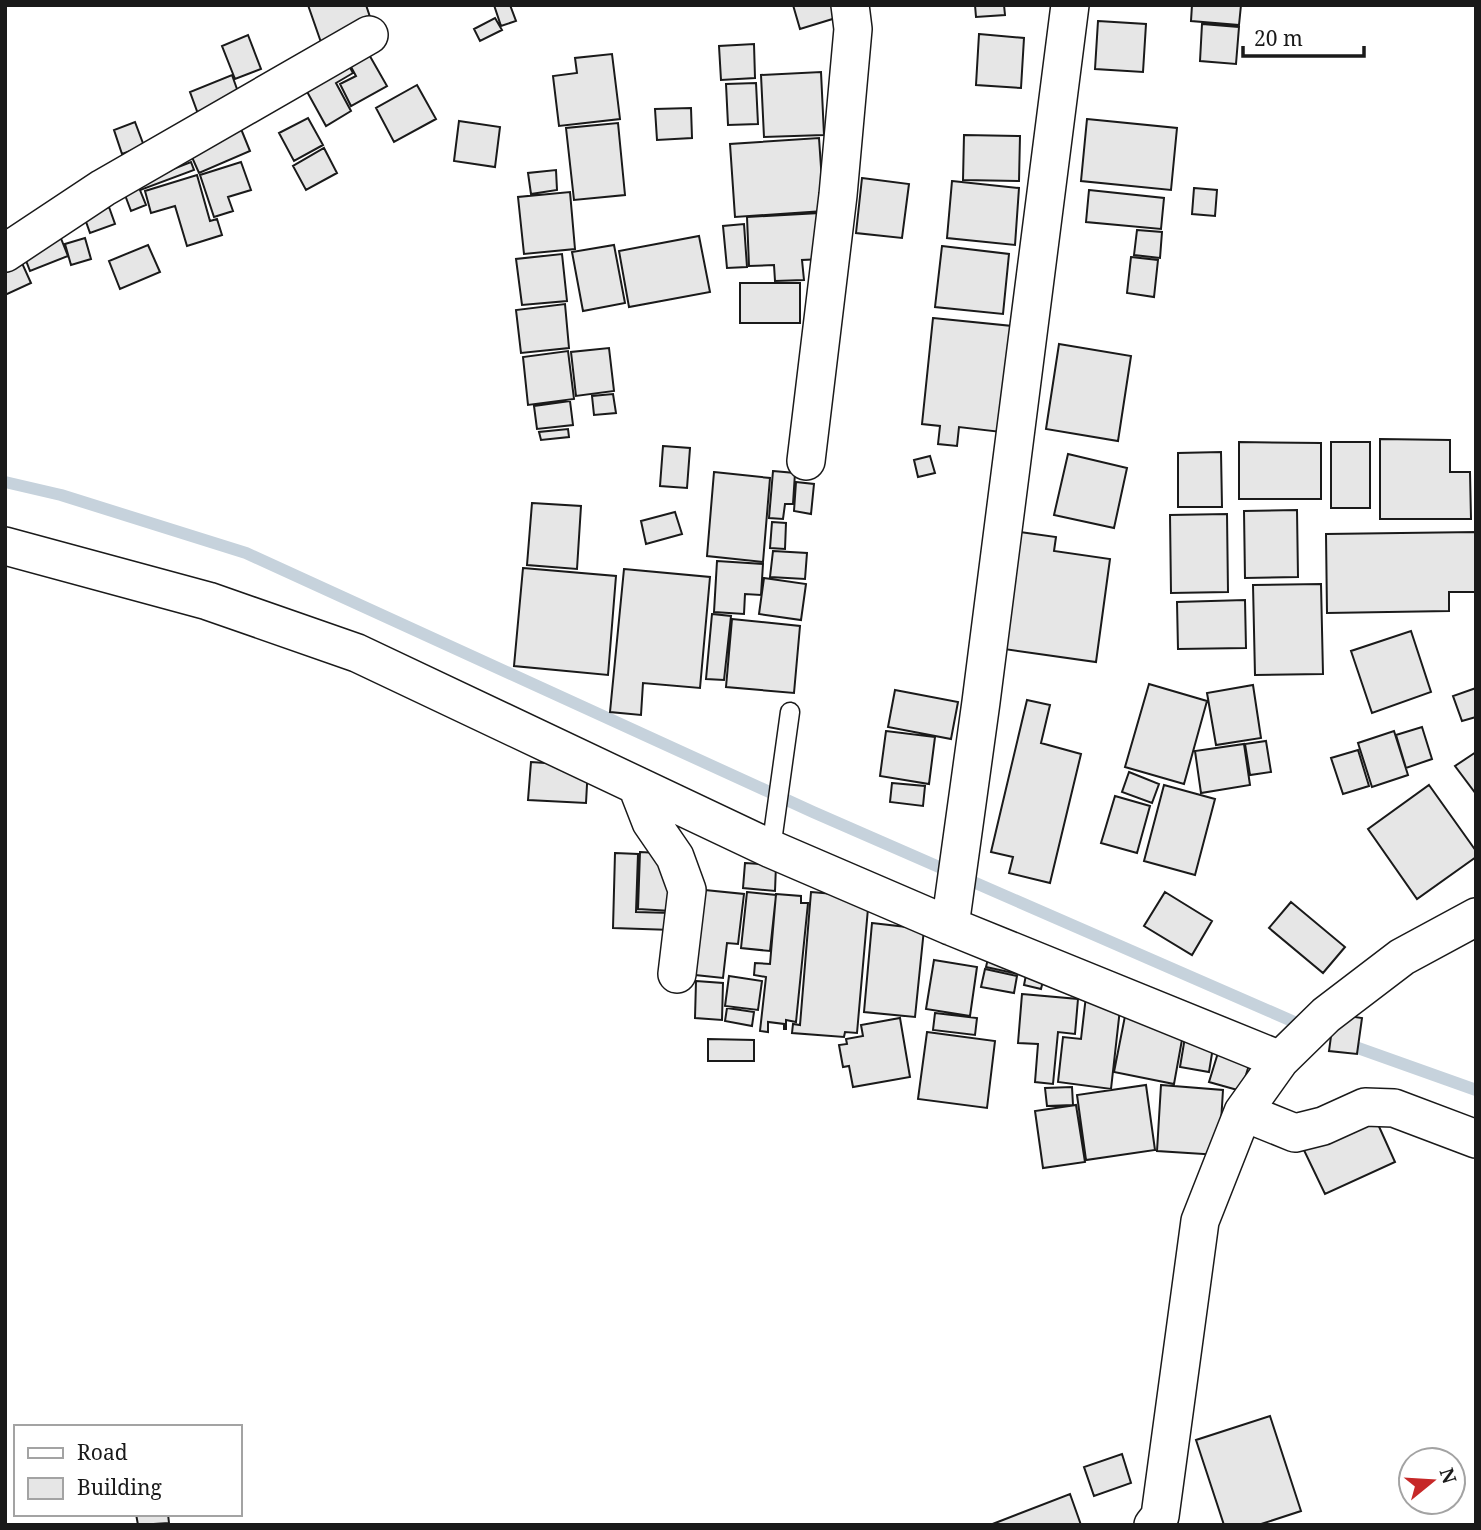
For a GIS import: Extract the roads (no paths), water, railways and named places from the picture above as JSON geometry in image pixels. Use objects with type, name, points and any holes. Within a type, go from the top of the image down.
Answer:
[{"type":"street","points":[[806,461],[838,195],[853,29],[850,5]]},
{"type":"street","points":[[950,926],[1070,5]]},
{"type":"street","points":[[5,253],[103,188],[369,35]]},
{"type":"street","points":[[5,546],[208,601],[357,653],[771,849],[950,926],[1280,1060]]},
{"type":"street","points":[[638,786],[651,822],[675,857],[687,890],[677,974]]},
{"type":"street","points":[[1153,1525],[1160,1516],[1200,1221],[1243,1112],[1280,1060],[1325,1015],[1402,957],[1476,917]]},
{"type":"street","points":[[1243,1112],[1295,1133],[1323,1126],[1365,1107],[1394,1108],[1476,1139]]},
{"type":"lane","points":[[771,849],[790,712]]},
{"type":"waterway","points":[[5,482],[61,495],[246,553],[813,812],[1308,1028]]},
{"type":"waterway","points":[[1344,1043],[1476,1090]]}]
